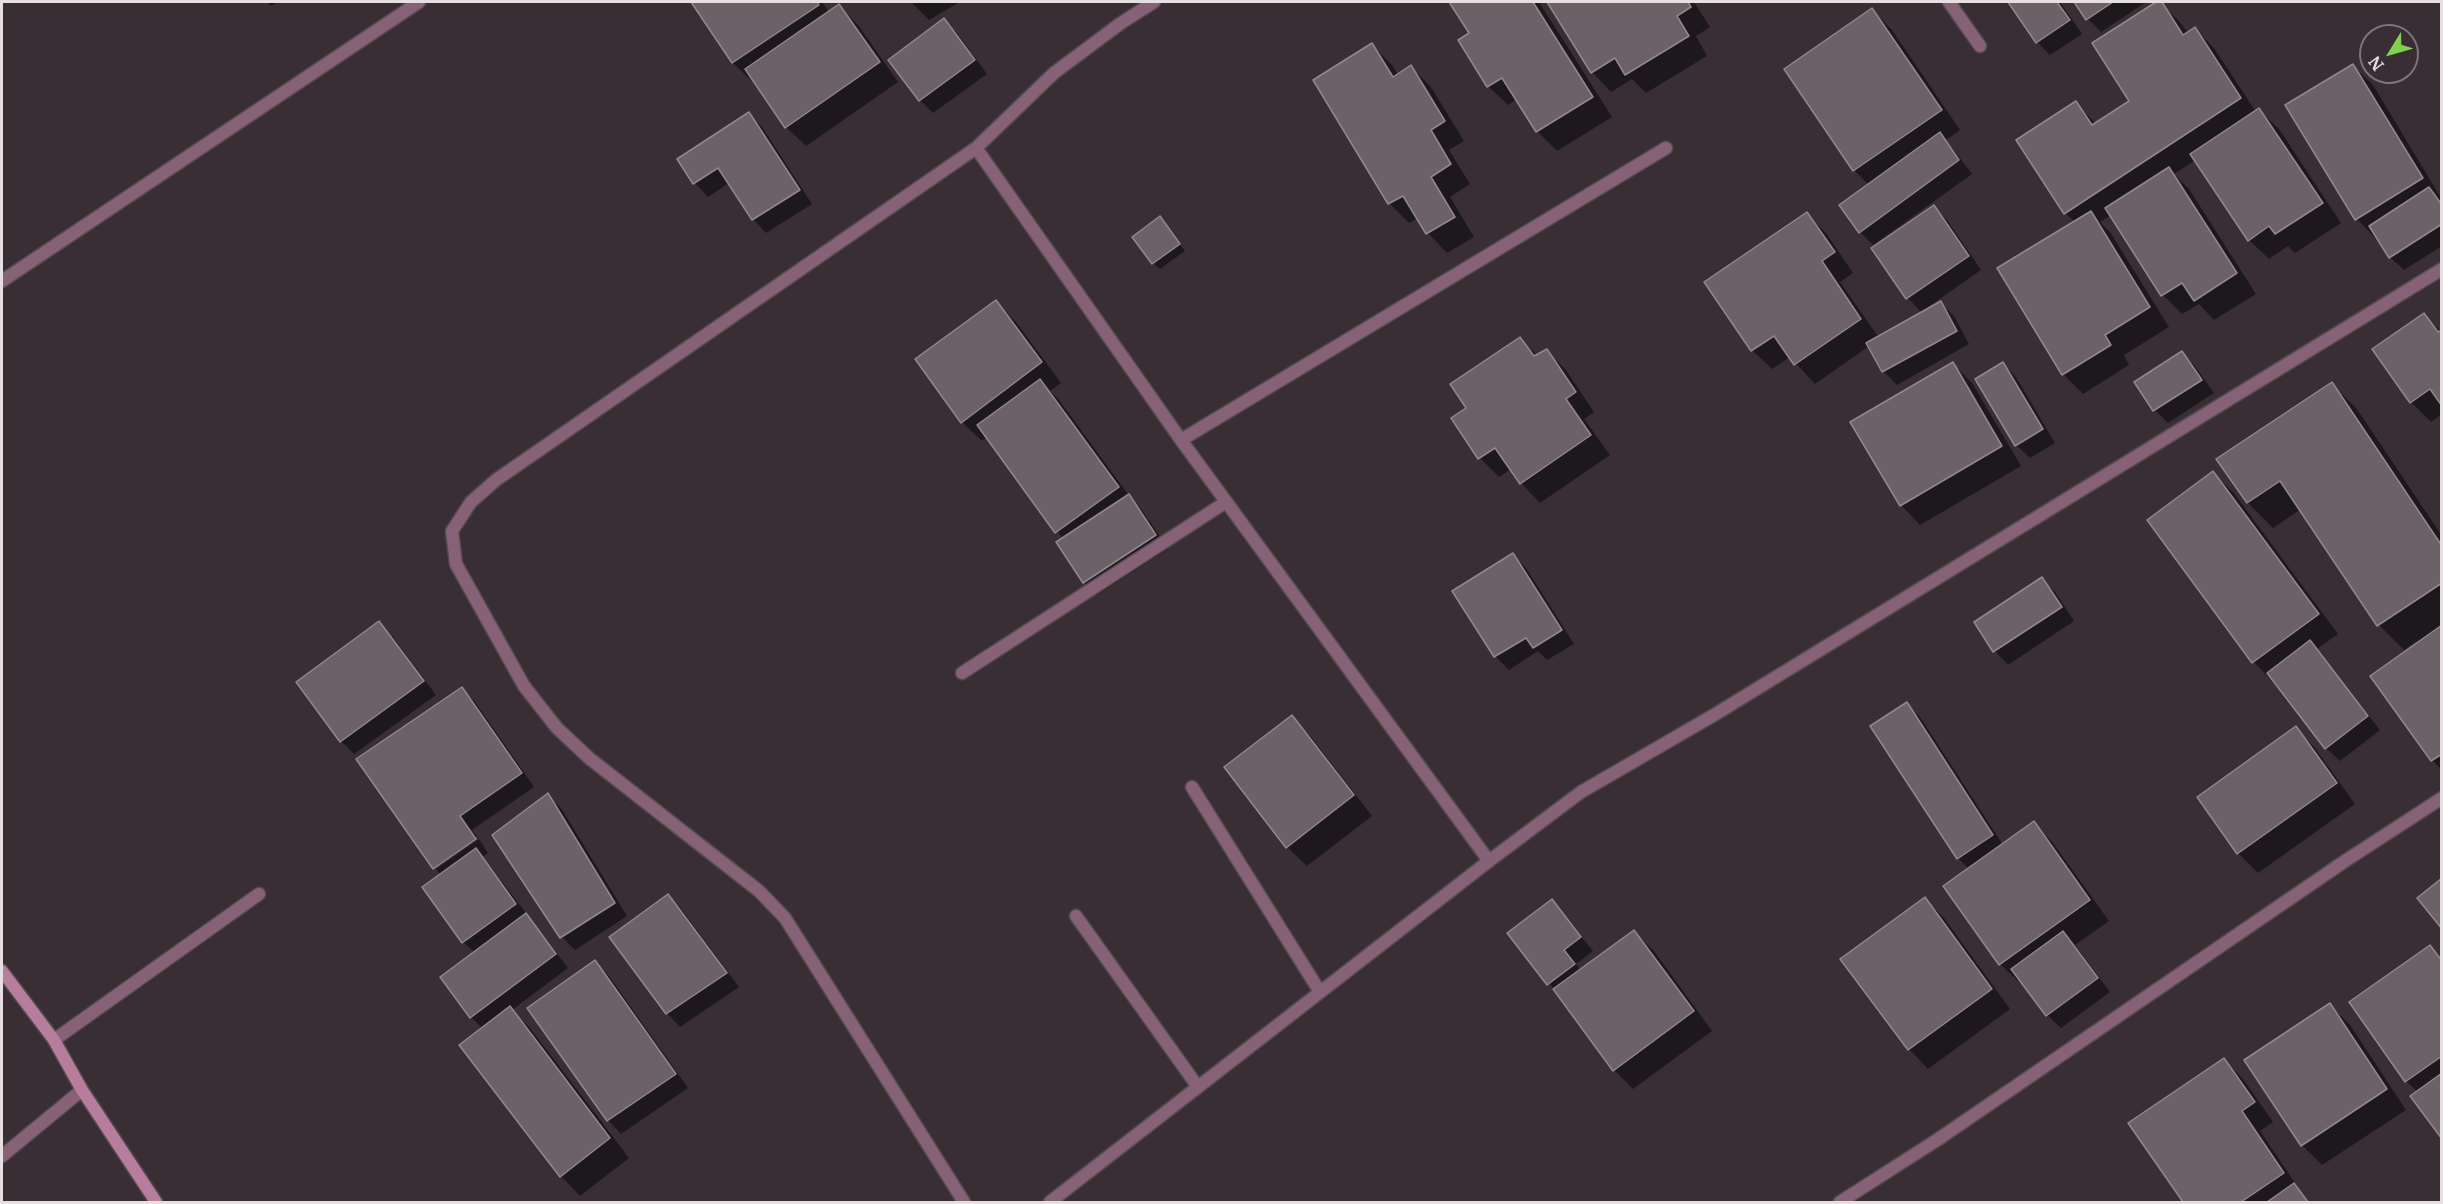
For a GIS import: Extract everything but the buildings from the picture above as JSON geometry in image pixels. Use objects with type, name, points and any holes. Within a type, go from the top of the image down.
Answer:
[{"type":"main road","points":[[2,970],[54,1040],[82,1090],[156,1203]]},
{"type":"street","points":[[2,281],[419,2]]},
{"type":"street","points":[[964,1203],[785,918],[759,891],[589,758],[557,728],[524,686],[456,564],[452,531],[471,502],[496,480],[976,148],[1054,73],[1121,23],[1154,2]]},
{"type":"street","points":[[1949,2],[1980,46]]},
{"type":"street","points":[[976,148],[1181,440],[1489,861]]},
{"type":"street","points":[[1181,440],[1666,148]]},
{"type":"street","points":[[1050,1203],[1581,792],[1714,715],[2442,269]]},
{"type":"street","points":[[962,672],[1226,502]]},
{"type":"street","points":[[1192,787],[1320,992]]},
{"type":"street","points":[[1840,1203],[2335,867],[2442,798]]},
{"type":"street","points":[[54,1040],[259,894]]},
{"type":"street","points":[[1076,916],[1198,1087]]},
{"type":"street","points":[[2,1156],[82,1090]]}]
